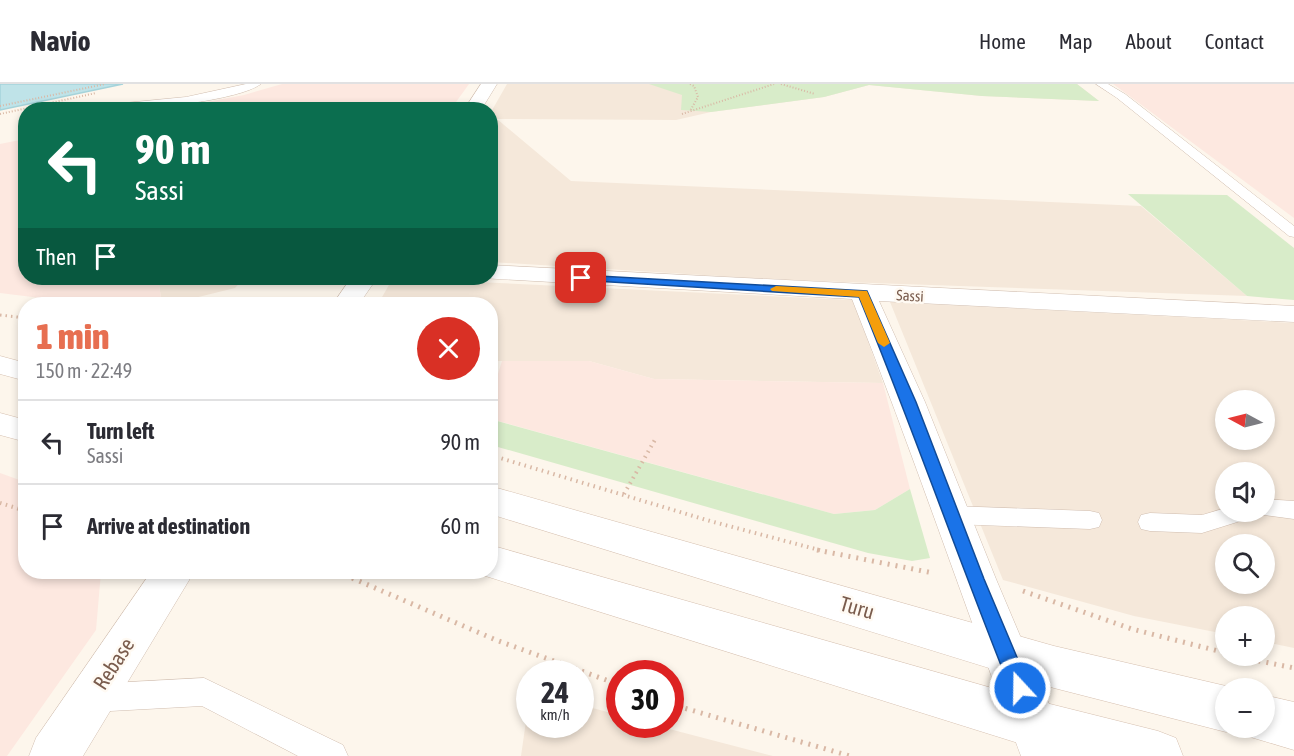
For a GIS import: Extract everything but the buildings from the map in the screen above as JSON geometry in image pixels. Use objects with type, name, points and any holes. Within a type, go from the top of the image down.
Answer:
[{"type":"street","points":[[477,102],[489,84]]},
{"type":"street","name":"Sassi","points":[[498,273],[863,294],[1294,314]]},
{"type":"street","points":[[863,294],[909,402],[975,579],[1040,740]]},
{"type":"street","points":[[0,365],[18,370]]},
{"type":"street","points":[[0,424],[18,429]]},
{"type":"street","name":"Turu","points":[[498,502],[1054,667],[1215,706]]},
{"type":"street","points":[[498,564],[1040,740],[1158,756]]},
{"type":"street","name":"Rebase","points":[[54,756],[92,698],[146,591],[163,579]]},
{"type":"street","points":[[1275,722],[1294,726]]},
{"type":"lane","points":[[178,102],[220,95],[256,84]]},
{"type":"lane","points":[[1101,84],[1121,96],[1294,233]]},
{"type":"lane","points":[[1275,509],[1294,510]]},
{"type":"lane","points":[[952,515],[1090,520]]},
{"type":"lane","points":[[1150,522],[1202,524],[1215,520]]},
{"type":"lane","points":[[92,698],[204,692],[332,756]]},
{"type":"path","points":[[19,102],[106,84]]},
{"type":"path","points":[[690,84],[694,87],[698,97],[690,112]]},
{"type":"path","points":[[682,114],[772,84]]},
{"type":"path","points":[[781,84],[815,94]]},
{"type":"path","points":[[57,102],[105,92]]},
{"type":"path","points":[[0,106],[18,102]]},
{"type":"path","points":[[0,114],[18,110]]},
{"type":"path","points":[[0,315],[18,317]]},
{"type":"path","points":[[624,494],[656,438]]},
{"type":"path","points":[[498,457],[874,564],[975,579],[1023,591],[1132,629],[1215,650]]},
{"type":"path","points":[[0,503],[18,509]]},
{"type":"path","points":[[354,579],[496,640],[606,680]]},
{"type":"path","points":[[1275,664],[1294,668]]},
{"type":"path","points":[[684,708],[850,756]]},
{"type":"shaded area","points":[[282,84],[469,84],[456,102],[206,102],[244,95]]},
{"type":"shaded area","points":[[507,84],[1077,84],[1099,101],[982,96],[869,85],[824,97],[711,112],[676,120],[498,119],[497,102]]},
{"type":"shaded area","points":[[1113,84],[1294,84],[1294,218],[1124,92]]},
{"type":"shaded area","points":[[498,120],[571,181],[1141,206],[1247,296],[785,280],[498,262]]},
{"type":"shaded area","points":[[18,140],[18,285],[159,285],[161,297],[32,297],[0,293],[0,144]]},
{"type":"shaded area","points":[[498,283],[853,300],[883,383],[654,379],[589,361],[498,361],[498,297],[382,297],[389,285],[498,285]]},
{"type":"shaded area","points":[[159,285],[238,285],[235,288],[198,297],[161,297]]},
{"type":"shaded area","points":[[890,302],[1294,323],[1294,648],[1275,644],[1275,606],[1215,606],[1215,632],[1134,616],[1003,580]]},
{"type":"shaded area","points":[[502,361],[589,361],[654,379],[883,383],[910,489],[875,510],[834,514],[498,421],[498,374]]},
{"type":"shaded area","points":[[0,473],[18,479],[18,579],[100,579],[96,630],[7,756],[0,756]]},
{"type":"shaded area","points":[[594,708],[606,712],[606,738],[684,738],[684,733],[773,756],[521,756],[524,738],[594,738]]},
{"type":"green space","points":[[649,84],[1077,84],[1099,101],[982,96],[869,85],[824,97],[711,112],[681,110],[682,95]]},
{"type":"green space","points":[[1128,194],[1227,195],[1294,248],[1294,300],[1247,296]]},
{"type":"green space","points":[[498,421],[834,514],[875,510],[910,489],[930,558],[912,561],[868,553],[498,447]]},
{"type":"water","points":[[0,84],[123,84],[38,102],[18,102],[18,106],[0,110]]},
{"type":"slow traffic","points":[[776,289],[863,294],[884,343]]},
{"type":"route","points":[[581,278],[863,294],[909,402],[975,579],[1020,688]]}]
